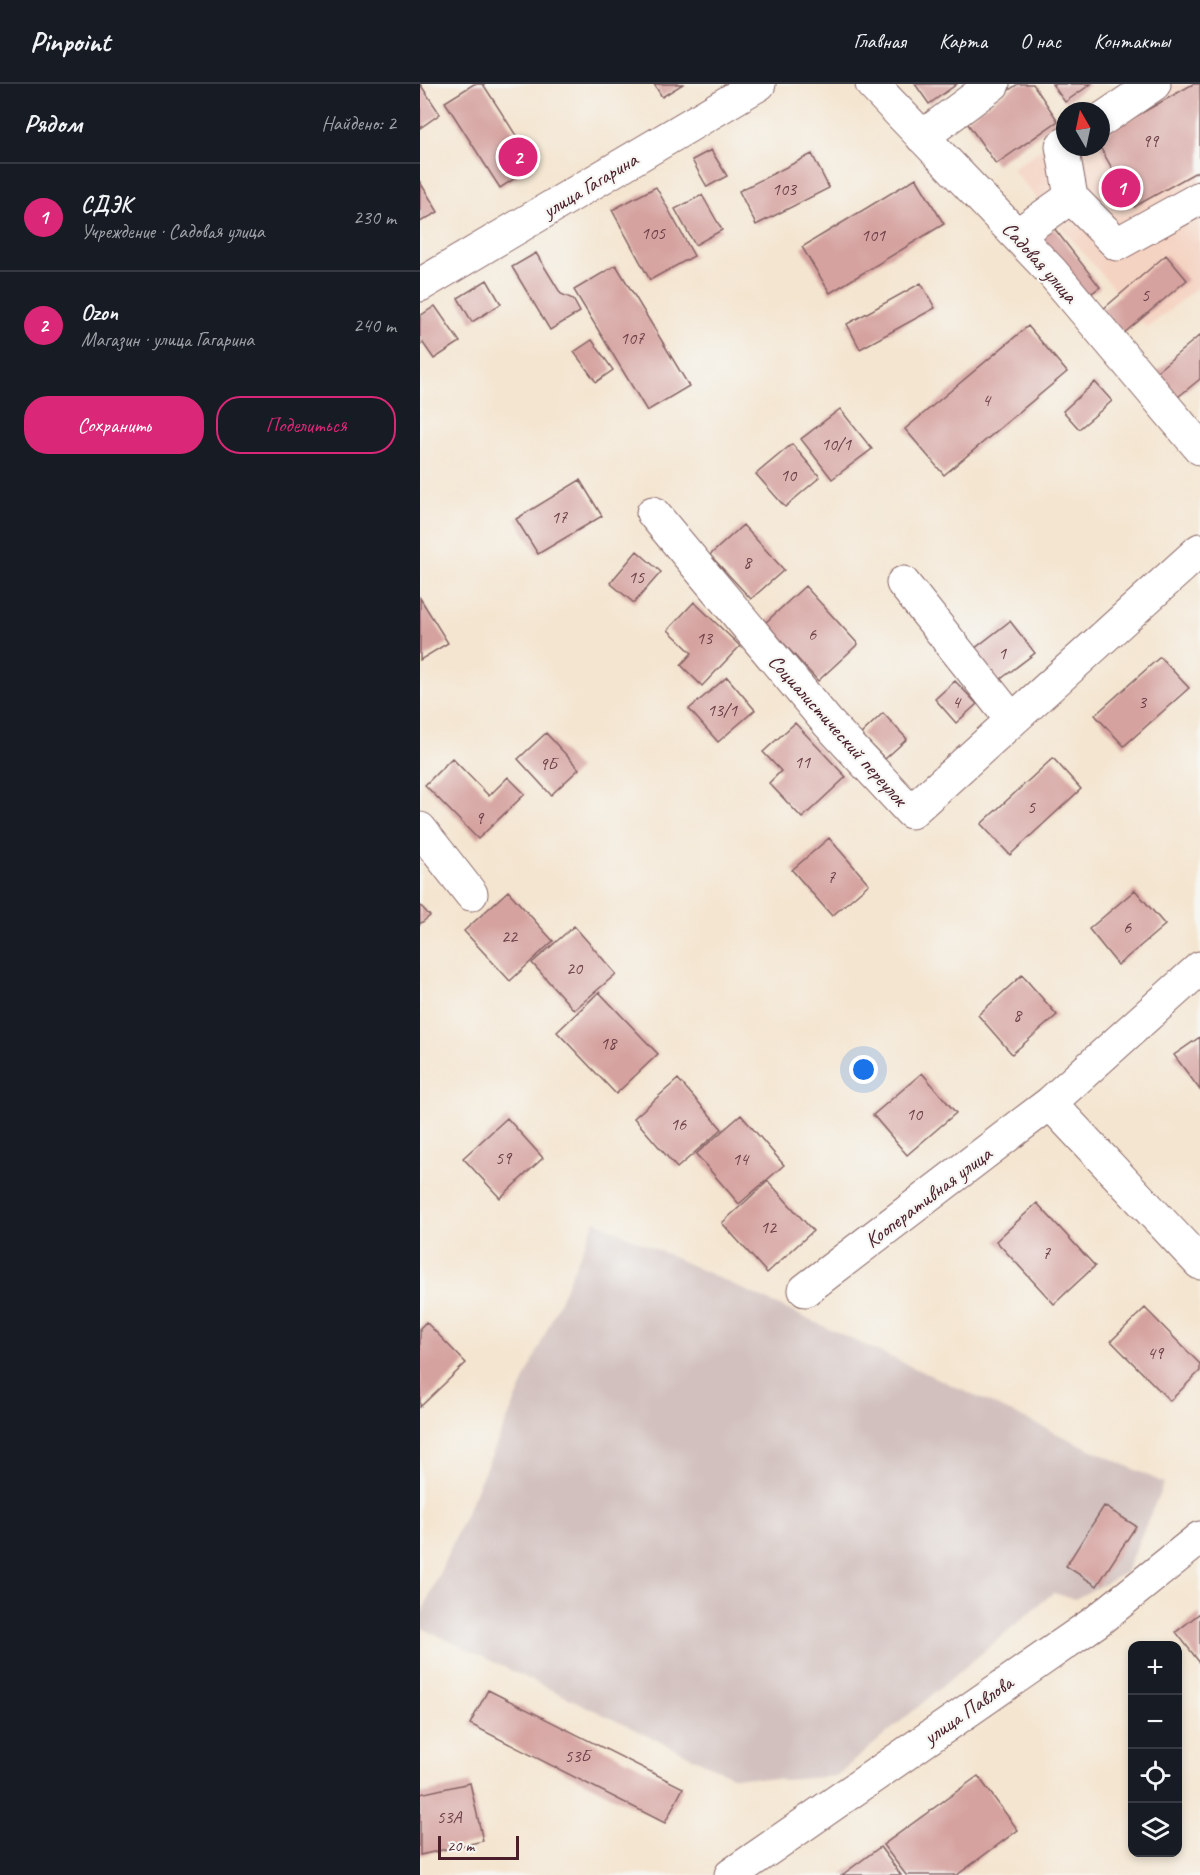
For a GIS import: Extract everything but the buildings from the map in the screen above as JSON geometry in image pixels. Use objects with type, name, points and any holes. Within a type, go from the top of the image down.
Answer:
[{"type":"street","name":"улица Гагарина","points":[[420,285],[759,84]]},
{"type":"street","name":"Садовая улица","points":[[872,84],[1051,271],[1200,448]]},
{"type":"street","points":[[922,137],[993,84]]},
{"type":"street","points":[[1110,114],[1154,84]]},
{"type":"street","points":[[1064,156],[1071,197],[1117,244],[1200,198]]},
{"type":"street","points":[[1017,235],[1071,197]]},
{"type":"street","name":"Социалистический переулок","points":[[653,513],[828,723],[911,812],[1200,550]]},
{"type":"street","points":[[903,583],[1012,720]]},
{"type":"street","points":[[420,829],[471,894]]},
{"type":"street","name":"Кооперативная улица","points":[[805,1290],[1050,1103],[1200,968]]},
{"type":"street","points":[[1050,1103],[1200,1263]]},
{"type":"street","name":"улица Павлова","points":[[731,1875],[1097,1621],[1200,1538]]},
{"type":"shaded area","points":[[1135,84],[1200,84],[1200,285],[1147,328],[1012,169],[1056,138],[1056,156],[1110,156],[1110,130]]},
{"type":"shaded area","points":[[595,1221],[1164,1483],[1125,1573],[1075,1599],[1053,1593],[836,1776],[786,1780],[732,1776],[420,1627],[420,1617]]},
{"type":"place","name":"Ozon","points":[[518,157]]},
{"type":"place","name":"СДЭК","points":[[1121,188]]}]
